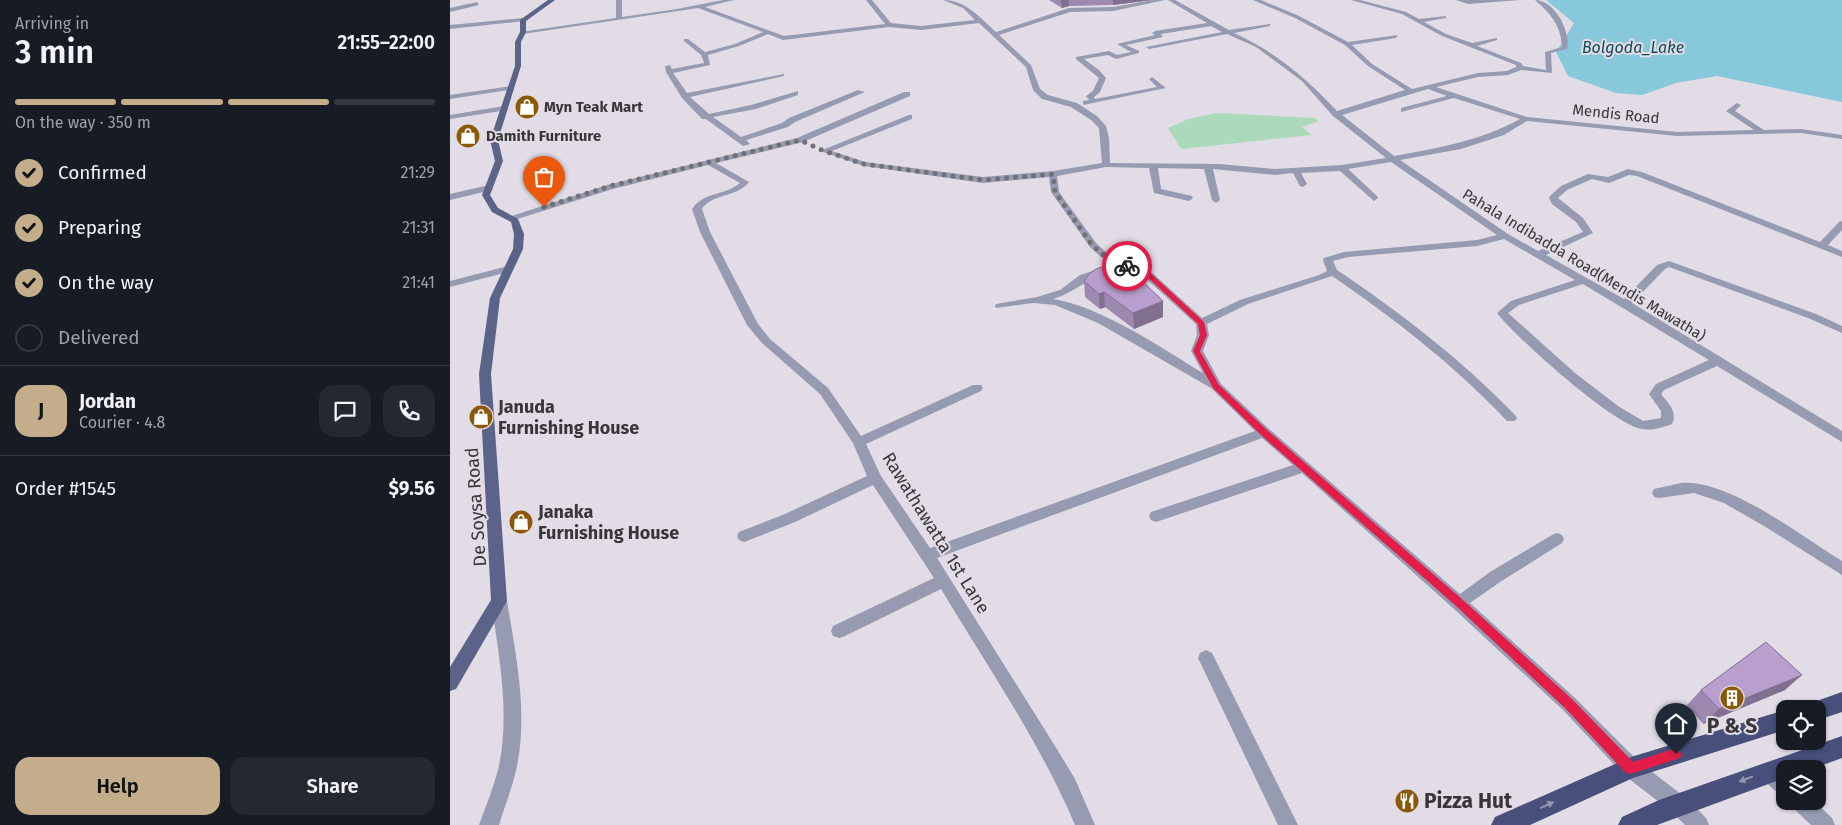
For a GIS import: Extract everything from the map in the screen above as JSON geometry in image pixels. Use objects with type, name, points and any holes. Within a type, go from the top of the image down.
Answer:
[{"type":"highway","points":[[1826,707],[1842,702]]},
{"type":"highway","points":[[1503,825],[1631,768],[1776,723]]},
{"type":"highway","points":[[1630,825],[1769,771],[1842,747]]},
{"type":"main road","points":[[511,218],[495,210],[486,195],[499,162],[494,140],[518,66],[518,42],[523,26],[552,0]]},
{"type":"main road","name":"De Soysa Road","points":[[499,602],[485,374],[495,298],[518,249],[518,227],[511,218]]},
{"type":"main road","points":[[450,683],[499,602]]},
{"type":"street","points":[[619,0],[619,19]]},
{"type":"street","points":[[450,26],[523,26],[619,19],[699,7],[731,0]]},
{"type":"street","points":[[869,0],[889,26]]},
{"type":"street","points":[[946,0],[965,7],[1029,66],[1037,90],[1045,97],[1074,105],[1094,118],[1103,128],[1106,165]]},
{"type":"street","points":[[995,34],[1069,10],[1113,9],[1162,0]]},
{"type":"street","name":"Pahala Indibadda Road(Mendis Mawatha)","points":[[1171,0],[1225,32],[1258,46],[1304,80],[1336,114],[1394,160],[1505,236],[1625,304],[1842,437]]},
{"type":"street","points":[[1256,0],[1297,17],[1347,44],[1370,65],[1411,91]]},
{"type":"street","points":[[1354,0],[1404,13],[1444,35],[1519,64],[1520,68]]},
{"type":"street","points":[[1459,0],[1468,2],[1517,0]]},
{"type":"street","points":[[1336,114],[1411,91],[1478,75],[1508,72],[1520,68],[1550,72],[1548,52],[1565,48],[1566,38],[1550,7],[1538,0]]},
{"type":"street","points":[[450,10],[477,4]]},
{"type":"street","points":[[699,7],[783,38],[889,26],[921,28],[979,21]]},
{"type":"street","points":[[1418,21],[1444,17]]},
{"type":"street","points":[[1093,102],[1090,96],[1096,92],[1102,78],[1097,71],[1078,58],[1109,53],[1116,57],[1130,54],[1137,52],[1120,44],[1161,36],[1155,32],[1211,24]]},
{"type":"street","points":[[1141,48],[1268,25]]},
{"type":"street","points":[[704,54],[737,45],[768,32]]},
{"type":"street","points":[[1347,44],[1396,36]]},
{"type":"street","points":[[1473,45],[1495,39]]},
{"type":"street","points":[[686,40],[704,54],[708,64],[668,69],[685,96],[705,117],[754,150]]},
{"type":"street","points":[[685,96],[782,75]]},
{"type":"street","points":[[1074,105],[1162,88],[1152,79]]},
{"type":"street","points":[[450,97],[512,88]]},
{"type":"street","name":"Mendis Road","points":[[1430,88],[1526,119],[1677,134],[1761,131],[1801,132],[1842,137]]},
{"type":"street","points":[[740,140],[785,125],[792,120],[861,92]]},
{"type":"street","points":[[705,117],[753,107],[795,93]]},
{"type":"street","points":[[812,145],[907,94]]},
{"type":"street","points":[[1404,110],[1453,96]]},
{"type":"street","points":[[1737,105],[1730,111],[1761,131]]},
{"type":"street","points":[[450,117],[504,108]]},
{"type":"street","points":[[511,218],[610,186],[754,150],[812,145],[909,117]]},
{"type":"street","points":[[812,145],[864,164],[983,180],[1053,174],[1106,165],[1208,167],[1296,172],[1342,168],[1394,160],[1482,140],[1501,133],[1526,119]]},
{"type":"street","name":"Rawathawatta 1st Lane","points":[[708,162],[745,182],[739,188],[703,202],[697,209],[705,232],[743,309],[766,341],[824,390],[859,442],[875,478],[944,580],[1049,752],[1068,786],[1085,825]]},
{"type":"street","points":[[1153,166],[1157,191],[1189,198]]},
{"type":"street","points":[[1208,167],[1216,200]]},
{"type":"street","points":[[1342,168],[1374,198]]},
{"type":"street","points":[[1296,172],[1303,184]]},
{"type":"street","points":[[1537,255],[1588,233],[1580,220],[1555,202],[1553,198],[1564,188],[1591,176],[1608,180],[1628,172],[1639,174],[1842,254]]},
{"type":"street","points":[[1053,174],[1055,192],[1092,245],[1105,256],[1121,264],[1144,271],[1201,323],[1203,335],[1197,351],[1216,386]]},
{"type":"street","points":[[450,197],[489,188]]},
{"type":"street","points":[[1822,246],[1842,224]]},
{"type":"street","points":[[1505,236],[1477,243],[1348,254],[1328,260],[1332,272],[1384,306],[1435,345],[1483,387],[1511,418]]},
{"type":"street","points":[[1000,306],[1040,300],[1064,292],[1084,277],[1121,264]]},
{"type":"street","points":[[1625,304],[1661,267],[1669,264],[1812,316],[1842,330]]},
{"type":"street","points":[[450,284],[508,269]]},
{"type":"street","points":[[1201,323],[1244,302],[1332,272]]},
{"type":"street","points":[[1582,281],[1514,303],[1502,313],[1538,348],[1615,411],[1641,425],[1668,421],[1667,410],[1654,394],[1660,387],[1717,361]]},
{"type":"street","points":[[1040,300],[1072,307],[1117,328],[1216,386],[1264,432],[1459,603],[1569,704],[1631,768],[1679,805],[1699,825]]},
{"type":"street","points":[[859,442],[977,388]]},
{"type":"street","points":[[928,555],[1264,432]]},
{"type":"street","points":[[1156,516],[1303,467]]},
{"type":"street","points":[[744,536],[790,518],[875,478]]},
{"type":"street","points":[[1659,492],[1692,488],[1711,492],[1752,514],[1842,569]]},
{"type":"street","points":[[1459,603],[1495,577],[1557,539]]},
{"type":"street","points":[[839,631],[944,580]]},
{"type":"street","points":[[488,825],[508,766],[513,711],[509,664],[499,602]]},
{"type":"street","points":[[1206,658],[1288,825]]},
{"type":"street","points":[[1769,771],[1776,778]]},
{"type":"street","points":[[1809,810],[1825,825]]},
{"type":"green space","points":[[1216,113],[1315,118],[1319,121],[1302,127],[1312,135],[1181,149],[1168,128],[1188,119]]},
{"type":"water","name":"Bolgoda_Lake","points":[[1546,0],[1842,0],[1842,102],[1717,76],[1676,83],[1642,95],[1616,93],[1568,76],[1556,52],[1574,23]]},
{"type":"building","points":[[1121,261],[1163,301],[1133,313],[1104,292],[1099,294],[1084,281],[1096,269]]},
{"type":"building","points":[[1766,642],[1802,675],[1719,709],[1701,690]]},
{"type":"way so far","points":[[544,207],[610,186],[777,144],[800,140],[824,151],[864,164],[983,180],[1053,174],[1055,192],[1092,245],[1105,256],[1127,266]]},
{"type":"place","name":"Myn Teak Mart","points":[[527,107]]},
{"type":"place","name":"Damith Furniture","points":[[468,136]]},
{"type":"place","name":"Januda Furnishing House","points":[[481,417]]},
{"type":"place","name":"Janaka Furnishing House","points":[[521,522]]},
{"type":"place","name":"P & S","points":[[1732,698]]},
{"type":"place","name":"Pizza Hut","points":[[1407,801]]},
{"type":"route","points":[[1127,266],[1144,271],[1201,323],[1203,335],[1197,351],[1202,364],[1216,386],[1264,432],[1459,603],[1569,704],[1631,768],[1676,754]]}]
